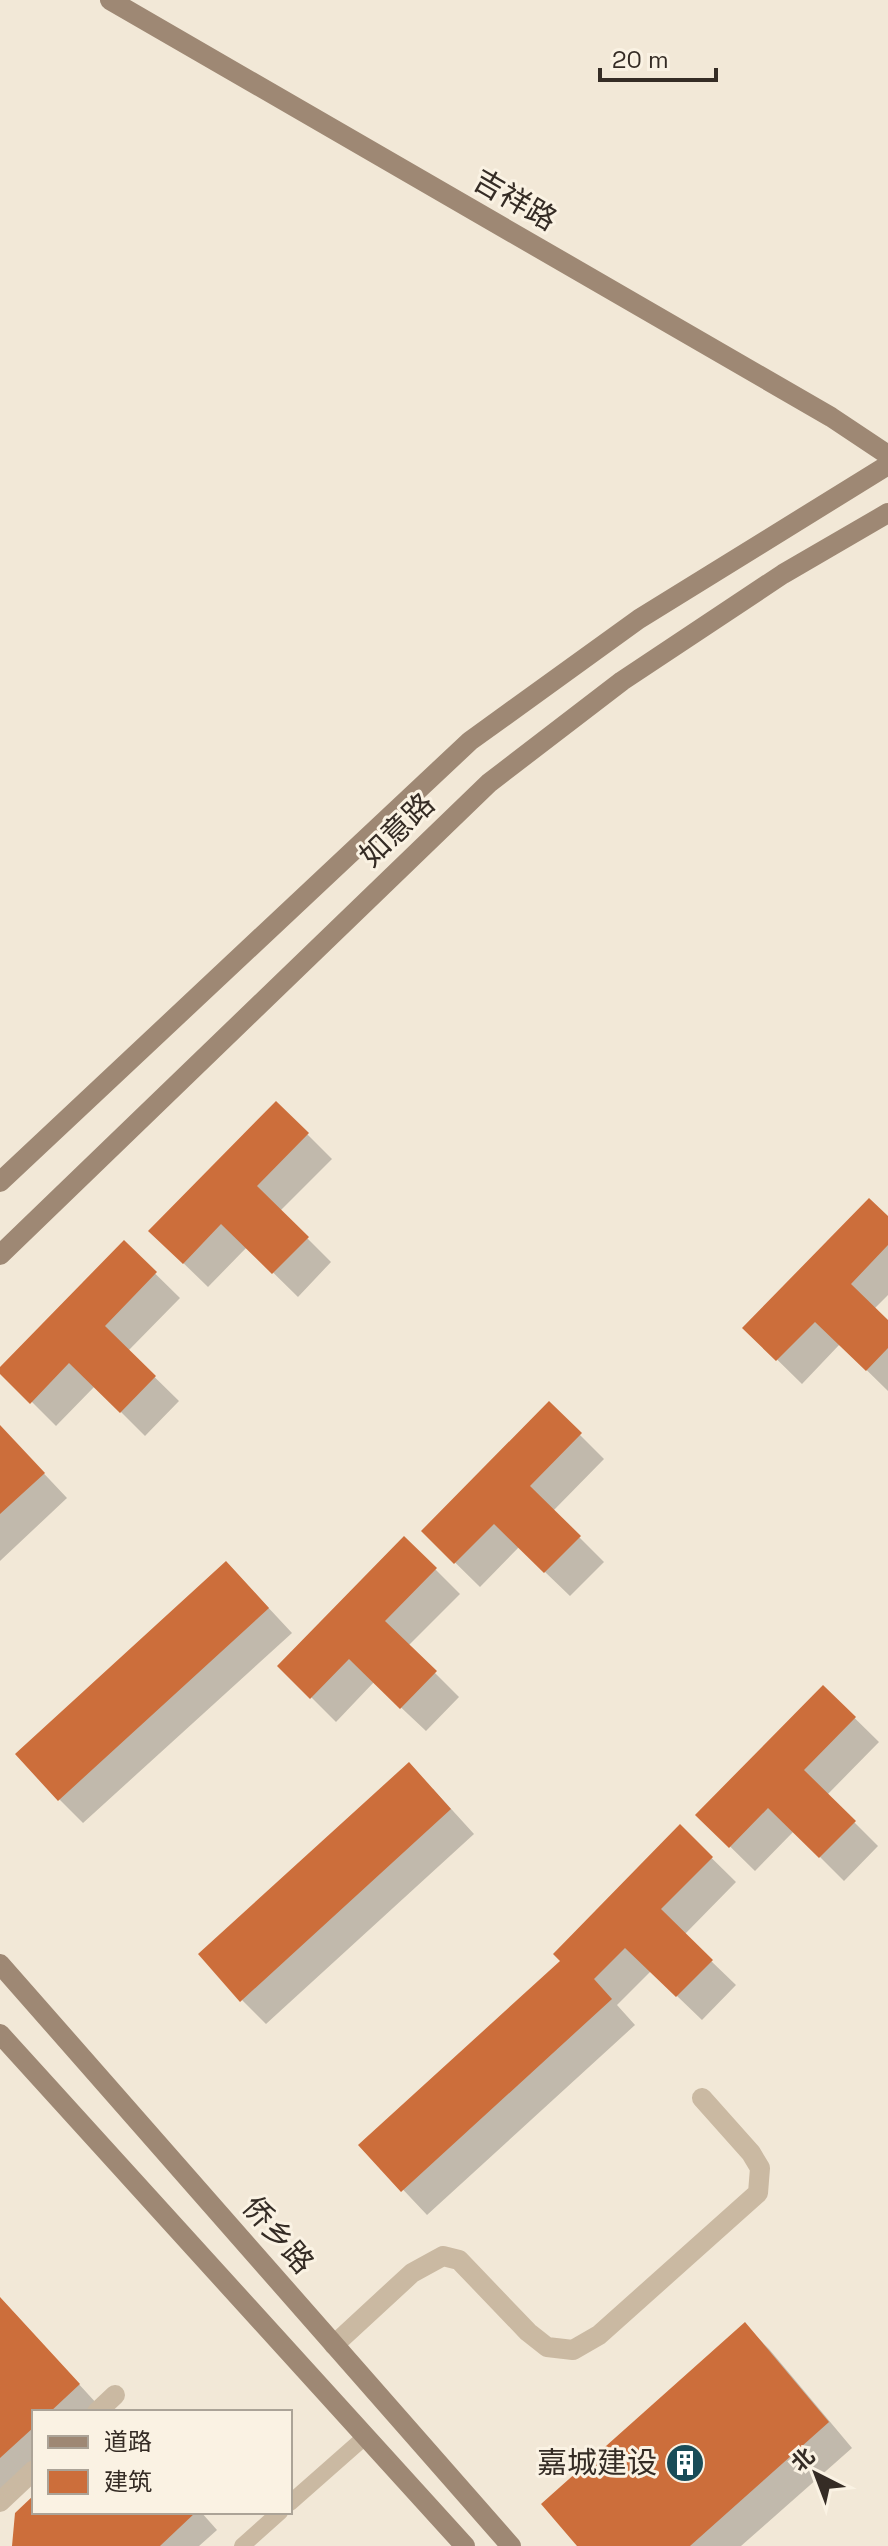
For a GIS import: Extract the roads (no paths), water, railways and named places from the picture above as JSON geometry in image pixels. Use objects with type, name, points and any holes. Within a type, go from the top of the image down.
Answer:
[{"type":"street","name":"吉祥路","points":[[110,0],[831,417],[888,455]]},
{"type":"street","name":"如意路","points":[[0,1182],[470,741],[639,619],[888,465]]},
{"type":"street","name":"如意路","points":[[0,1255],[489,783],[622,681],[783,574],[888,513]]},
{"type":"street","name":"侨乡路","points":[[0,1964],[511,2546]]},
{"type":"street","points":[[0,2034],[465,2546]]},
{"type":"street","points":[[334,2345],[412,2273],[443,2256],[459,2260],[528,2332],[547,2347],[573,2350],[599,2335],[758,2193],[760,2168],[702,2098]]},
{"type":"street","points":[[99,2410],[115,2395]]},
{"type":"street","points":[[0,2502],[32,2472]]},
{"type":"lane","points":[[292,2501],[366,2436]]},
{"type":"lane","points":[[242,2546],[278,2514]]},
{"type":"place","name":"嘉城建设","points":[[685,2463]]}]
